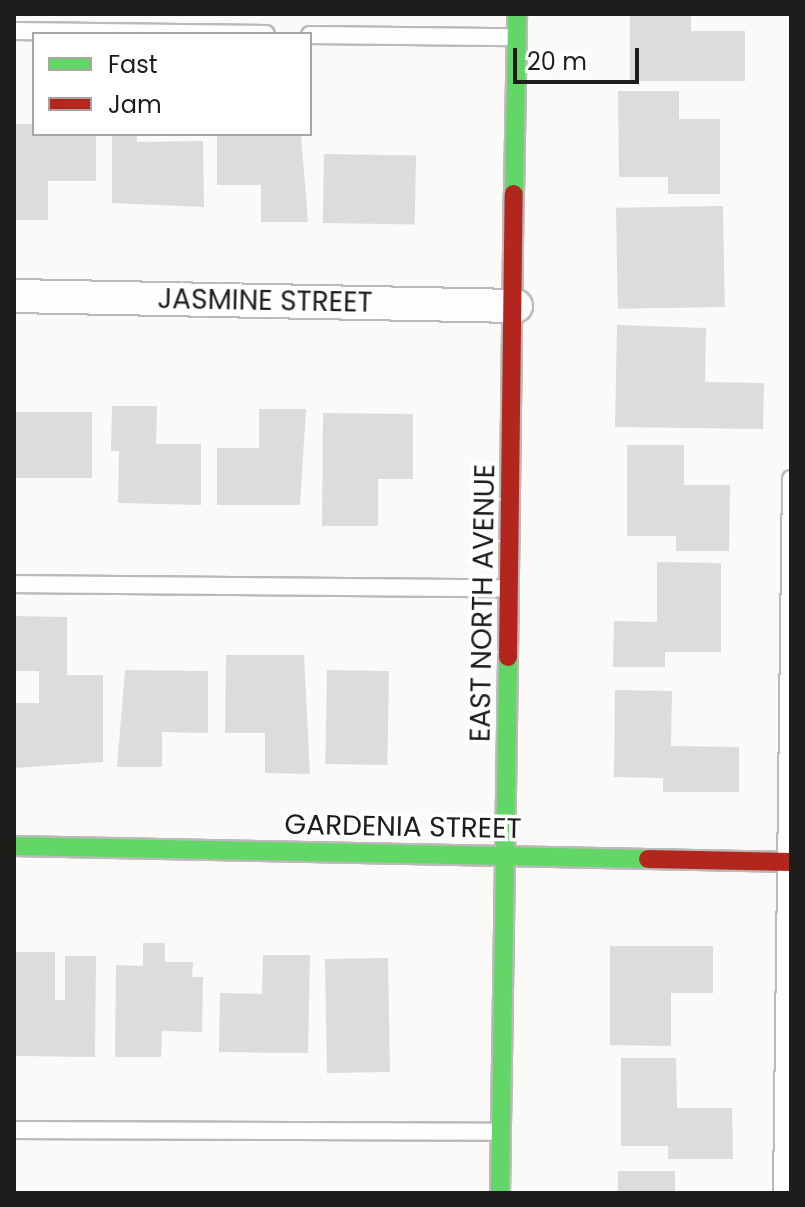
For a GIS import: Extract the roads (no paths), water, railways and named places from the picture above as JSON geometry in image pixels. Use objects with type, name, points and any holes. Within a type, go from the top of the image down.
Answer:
[{"type":"street","name":"EAST NORTH AVENUE","points":[[500,1193],[516,306],[517,14]]},
{"type":"street","name":"JASMINE STREET","points":[[14,296],[516,306]]},
{"type":"street","name":"GARDENIA STREET","points":[[14,846],[788,862]]},
{"type":"lane","points":[[14,31],[98,32]]},
{"type":"lane","points":[[312,35],[517,37]]},
{"type":"lane","points":[[782,1193],[791,479]]},
{"type":"lane","points":[[14,584],[511,588]]},
{"type":"lane","points":[[14,1130],[502,1132]]}]
